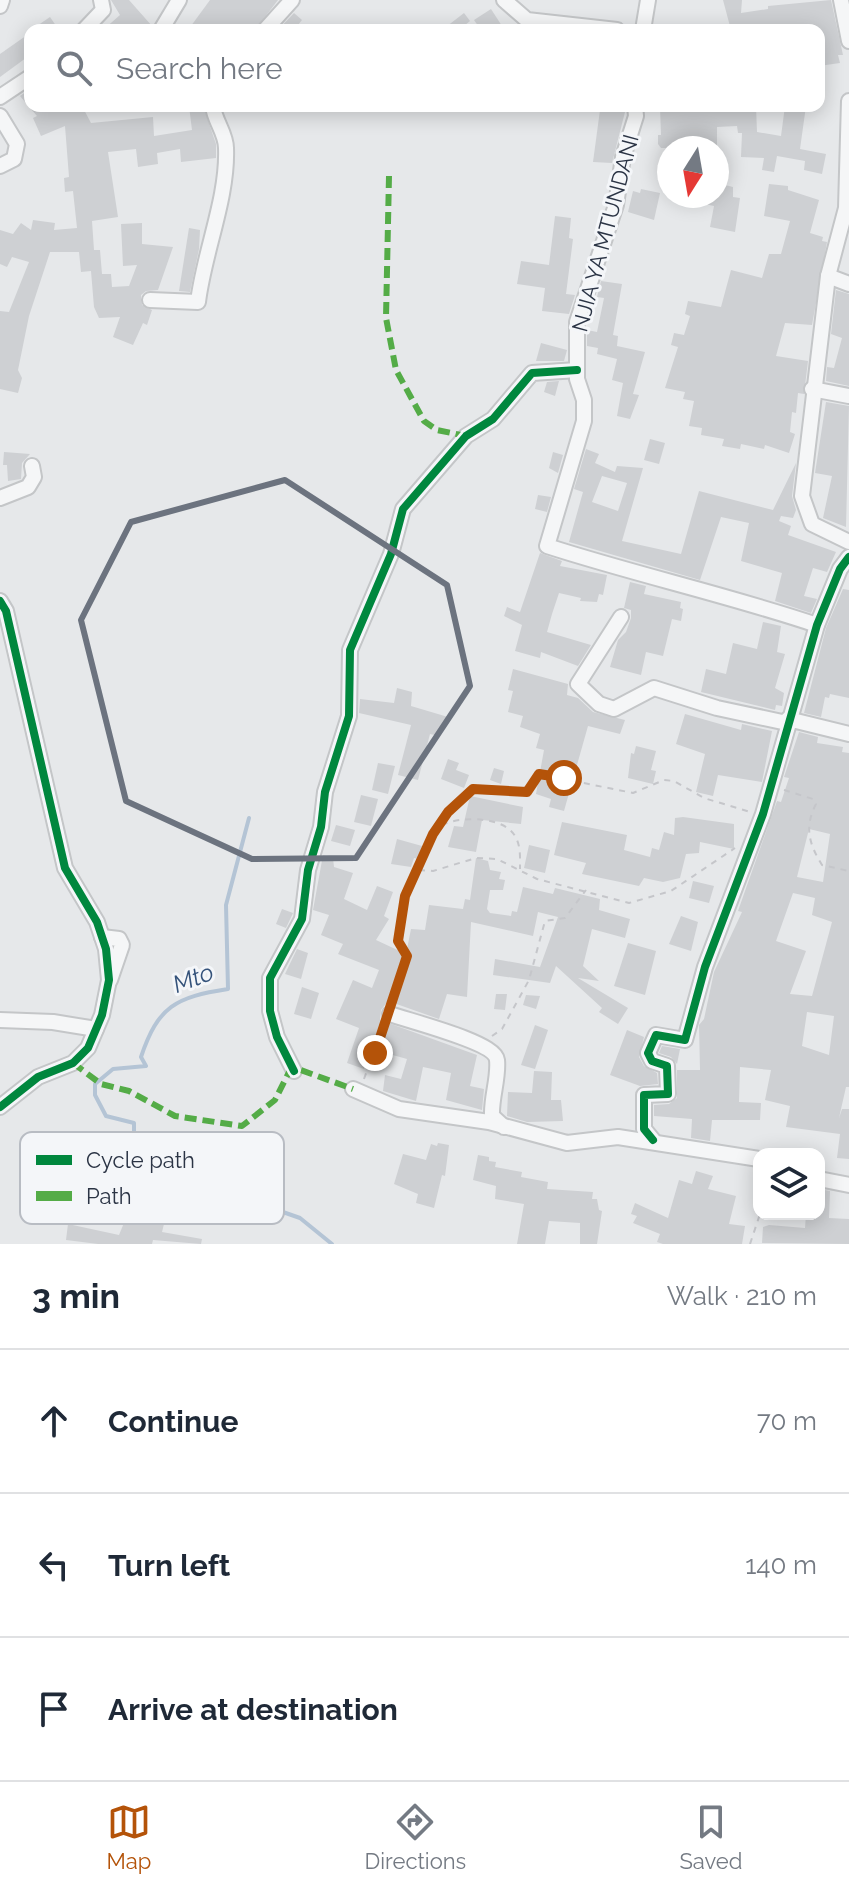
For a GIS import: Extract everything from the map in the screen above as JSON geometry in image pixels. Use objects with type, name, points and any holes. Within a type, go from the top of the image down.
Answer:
[{"type":"street","points":[[0,6],[2,0]]},
{"type":"street","points":[[90,24],[103,10],[101,0]]},
{"type":"street","points":[[165,24],[179,0]]},
{"type":"street","points":[[270,24],[292,0]]},
{"type":"street","points":[[504,0],[527,20],[563,24]]},
{"type":"street","points":[[644,24],[648,0]]},
{"type":"street","points":[[841,0],[849,41]]},
{"type":"street","points":[[0,97],[24,81]]},
{"type":"street","points":[[848,537],[812,524],[802,496],[812,389],[828,276],[846,208],[849,101]]},
{"type":"street","points":[[150,300],[198,302],[202,272],[214,239],[226,145],[215,112]]},
{"type":"street","name":"NJIA YA MTUNDANI","points":[[634,112],[616,205],[577,322],[577,370],[584,421],[547,546],[637,575],[737,598],[817,625]]},
{"type":"street","points":[[0,116],[15,141],[17,151],[14,159],[0,166]]},
{"type":"street","points":[[828,276],[849,284]]},
{"type":"street","points":[[294,1071],[277,1037],[270,1011],[270,978],[302,919],[308,870],[321,827],[325,792],[349,716],[350,650],[391,554],[403,509],[466,436],[493,419],[532,373],[577,370]]},
{"type":"street","points":[[812,389],[849,396]]},
{"type":"street","points":[[0,498],[28,487],[34,477],[32,466]]},
{"type":"street","points":[[653,1140],[644,1129],[644,1095],[668,1094],[667,1066],[652,1061],[648,1053],[656,1035],[685,1040],[705,967],[763,814],[787,721],[817,625],[840,569],[849,557]]},
{"type":"street","points":[[0,601],[6,611],[65,868],[97,922],[102,937],[119,939],[122,945],[88,1048],[73,1063],[38,1077],[0,1107]]},
{"type":"street","points":[[621,617],[578,684],[599,704],[614,709],[654,688],[717,708],[849,734]]},
{"type":"street","points":[[390,1014],[457,1038],[475,1040],[492,1049],[497,1058],[492,1116],[504,1127]]},
{"type":"street","points":[[0,1020],[53,1022],[96,1029]]},
{"type":"street","points":[[356,1091],[399,1109],[504,1127],[567,1143],[618,1137],[653,1140],[705,1153],[753,1158]]},
{"type":"street","points":[[825,1180],[849,1185]]},
{"type":"path","points":[[356,1091],[390,1014],[407,956],[398,941],[405,896],[438,826],[473,789],[527,792],[539,774],[627,793],[664,780],[674,781],[725,806],[763,814]]},
{"type":"path","points":[[770,786],[813,799],[816,804],[807,824],[813,850],[822,865],[849,871]]},
{"type":"path","points":[[438,826],[456,818],[505,827],[515,835],[520,851],[520,870]]},
{"type":"path","points":[[417,870],[433,871],[476,858],[497,859],[537,879],[588,889],[629,903],[671,891],[712,867],[739,842]]},
{"type":"path","points":[[475,1040],[495,1036],[502,1029],[529,980],[545,921],[565,918],[580,894],[588,889]]},
{"type":"path","points":[[750,1244],[758,1220]]},
{"type":"highlighted area","points":[[285,480],[447,585],[470,686],[356,858],[252,859],[126,801],[81,620],[131,522]]},
{"type":"building","points":[[111,0],[129,0],[150,24],[110,24],[120,15]]},
{"type":"building","points":[[210,0],[278,0],[260,24],[192,24]]},
{"type":"building","points":[[723,0],[742,0],[741,13],[768,9],[768,6],[831,0],[843,55],[838,55],[840,63],[825,65],[825,24],[729,24]]},
{"type":"building","points":[[491,9],[501,24],[477,24],[474,20]]},
{"type":"building","points":[[294,13],[302,20],[299,24],[284,24]]},
{"type":"building","points":[[464,13],[470,21],[466,24],[450,24]]},
{"type":"building","points":[[50,17],[55,24],[40,24]]},
{"type":"building","points":[[24,37],[24,59],[0,77],[0,54]]},
{"type":"building","points":[[34,112],[85,112],[91,123],[153,117],[154,136],[192,130],[190,112],[205,112],[216,144],[216,158],[181,162],[180,149],[157,153],[158,164],[138,167],[136,149],[108,152],[118,217],[92,221],[94,250],[100,250],[102,274],[111,274],[112,287],[129,286],[137,265],[123,266],[121,224],[142,223],[142,244],[173,247],[158,290],[146,291],[141,295],[142,305],[152,310],[147,325],[143,323],[133,345],[113,337],[120,317],[99,318],[94,307],[91,271],[81,272],[79,252],[50,252],[29,316],[18,370],[22,378],[18,393],[0,389],[0,311],[9,312],[29,262],[12,257],[7,267],[0,264],[0,230],[13,234],[21,223],[31,230],[33,220],[55,223],[54,230],[77,228],[73,191],[65,192],[64,178],[69,177],[65,126],[41,136],[33,118],[37,116]]},
{"type":"building","points":[[600,112],[625,112],[612,163],[593,162]]},
{"type":"building","points":[[660,112],[756,112],[757,132],[781,136],[784,112],[805,112],[800,149],[826,154],[822,174],[804,170],[805,161],[777,156],[774,172],[762,170],[764,158],[741,157],[742,133],[738,133],[737,126],[717,127],[717,136],[658,135],[661,135]]},
{"type":"building","points":[[769,184],[788,186],[788,190],[819,200],[810,233],[823,237],[822,241],[827,242],[812,325],[785,323],[776,356],[808,361],[804,394],[798,393],[796,413],[792,412],[790,432],[795,434],[789,453],[765,445],[764,449],[741,444],[740,449],[722,446],[724,439],[701,435],[702,428],[689,426],[694,401],[683,399],[685,392],[665,388],[678,347],[671,345],[674,333],[684,335],[690,316],[685,314],[688,301],[721,307],[731,270],[762,278],[769,254],[781,254],[790,221],[764,216]]},
{"type":"building","points":[[729,186],[733,187],[733,197],[740,198],[735,232],[710,227],[714,208],[729,208]]},
{"type":"building","points":[[641,189],[657,192],[654,220],[628,212],[633,191],[640,193]]},
{"type":"building","points":[[555,216],[571,218],[569,238],[573,239],[566,294],[575,295],[569,314],[542,311],[545,288],[517,284],[521,261],[549,265]]},
{"type":"building","points":[[189,228],[200,230],[190,292],[179,291]]},
{"type":"building","points":[[601,281],[622,284],[613,335],[618,336],[617,346],[645,352],[633,394],[639,395],[630,419],[617,416],[623,383],[612,380],[617,359],[597,354],[598,348],[587,346],[587,330],[597,332],[604,298],[597,297]]},
{"type":"building","points":[[836,290],[849,294],[849,386],[826,381],[827,367],[834,368],[842,338],[831,334]]},
{"type":"building","points":[[541,343],[567,350],[564,361],[536,361]]},
{"type":"building","points":[[559,381],[555,396],[544,392],[547,382]]},
{"type":"building","points":[[826,402],[849,406],[846,527],[823,518],[832,476],[815,473]]},
{"type":"building","points":[[650,439],[665,443],[659,464],[644,460]]},
{"type":"building","points":[[586,449],[599,454],[595,463],[615,472],[617,466],[643,468],[622,541],[681,554],[699,491],[773,510],[796,463],[792,496],[796,510],[793,518],[781,516],[779,521],[791,526],[788,535],[836,552],[827,572],[813,568],[804,596],[817,599],[811,613],[775,601],[782,573],[741,561],[749,523],[721,517],[700,580],[569,542],[583,492],[574,489]],"holes":[[[602,476],[627,483],[618,511],[592,502]]]},
{"type":"building","points":[[4,452],[30,454],[22,463],[21,479],[8,481],[7,465],[3,465]]},
{"type":"building","points":[[553,452],[563,455],[558,473],[549,468]]},
{"type":"building","points":[[538,495],[551,497],[547,512],[535,509]]},
{"type":"building","points":[[540,553],[562,561],[560,566],[607,575],[603,595],[599,594],[597,602],[580,601],[581,598],[559,593],[552,614],[547,632],[591,645],[578,666],[541,652],[540,658],[515,651],[522,625],[504,616],[507,607],[520,612]]},
{"type":"building","points":[[630,582],[646,586],[644,594],[681,602],[680,608],[683,609],[681,621],[672,619],[663,656],[646,652],[641,675],[610,667],[618,640],[626,632],[631,618],[631,610],[624,608]]},
{"type":"building","points":[[843,589],[849,590],[849,698],[830,694],[829,698],[825,697],[821,717],[804,713],[826,628]]},
{"type":"building","points":[[763,622],[781,626],[777,652],[785,654],[775,688],[784,693],[782,706],[776,705],[775,710],[701,692],[706,669],[726,674],[733,643],[757,649]]},
{"type":"building","points":[[513,669],[568,684],[567,695],[578,698],[593,712],[625,720],[620,734],[588,726],[564,811],[549,807],[551,799],[536,794],[544,750],[536,748],[540,734],[520,727],[523,716],[508,712],[513,691],[508,690]]},
{"type":"building","points":[[397,688],[412,692],[411,706],[448,717],[439,736],[430,734],[418,780],[398,775],[411,725],[359,713],[360,699],[394,703]]},
{"type":"building","points":[[685,714],[741,730],[742,724],[772,731],[762,782],[718,775],[713,796],[696,792],[705,754],[676,744]]},
{"type":"building","points":[[799,732],[818,737],[817,743],[843,747],[842,752],[849,753],[849,1087],[846,1087],[839,1118],[842,1109],[849,1109],[849,1159],[837,1158],[840,1134],[786,1127],[790,1106],[765,1100],[771,1070],[740,1067],[739,1102],[761,1103],[760,1120],[712,1120],[710,1141],[691,1138],[692,1119],[654,1116],[654,1105],[669,1104],[677,1098],[677,1070],[700,1070],[699,1025],[704,1019],[714,972],[742,912],[738,911],[777,801],[781,802],[789,778],[784,777]],"holes":[[[809,829],[830,834],[823,882],[797,877]],[[793,893],[815,898],[812,915],[832,922],[812,996],[790,994],[806,951],[776,941]],[[807,1012],[834,1016],[829,1055],[802,1046]]]},
{"type":"building","points":[[636,746],[656,751],[651,770],[656,771],[653,784],[628,778],[631,753],[634,754]]},
{"type":"building","points":[[448,759],[459,763],[456,770],[469,775],[464,788],[441,779]]},
{"type":"building","points":[[378,763],[395,766],[388,794],[372,790]]},
{"type":"building","points":[[494,768],[504,771],[501,784],[490,780]]},
{"type":"building","points":[[361,795],[378,799],[371,826],[354,822]]},
{"type":"building","points":[[470,796],[523,807],[521,824],[482,820],[476,852],[448,847],[454,826],[463,827]]},
{"type":"building","points":[[675,818],[734,824],[734,849],[700,842],[699,853],[686,854],[680,878],[663,882],[644,878],[639,886],[582,874],[586,863],[554,855],[562,822],[627,835],[624,850],[650,857],[652,848],[659,850],[664,832],[674,835]]},
{"type":"building","points":[[336,825],[355,830],[350,846],[331,841]]},
{"type":"building","points":[[397,839],[422,846],[419,859],[414,858],[411,867],[391,864]]},
{"type":"building","points":[[529,845],[550,850],[545,873],[524,868]]},
{"type":"building","points":[[323,855],[333,858],[334,867],[353,873],[344,899],[367,910],[377,886],[393,892],[384,916],[389,919],[376,940],[406,954],[411,929],[425,930],[429,905],[463,909],[465,899],[470,900],[476,858],[488,861],[490,870],[501,872],[499,879],[505,880],[503,890],[490,890],[487,909],[490,913],[511,916],[512,911],[517,912],[523,887],[553,894],[555,888],[600,899],[599,910],[630,919],[625,938],[592,929],[583,966],[599,981],[578,978],[628,1008],[618,1024],[599,1012],[602,1008],[556,966],[550,983],[493,975],[495,959],[540,967],[558,917],[538,912],[533,936],[471,922],[467,997],[447,994],[439,1019],[388,1001],[381,1010],[380,1020],[477,1055],[470,1086],[484,1089],[482,1110],[446,1100],[451,1073],[423,1067],[416,1101],[383,1091],[385,1075],[401,1079],[407,1059],[371,1049],[364,1069],[347,1063],[359,1028],[336,1019],[353,980],[372,988],[379,970],[338,954],[343,944],[321,935],[329,915],[313,910]]},
{"type":"building","points":[[693,881],[714,886],[709,903],[689,898]]},
{"type":"building","points":[[282,909],[293,913],[286,928],[276,924]]},
{"type":"building","points":[[681,916],[698,922],[691,951],[669,944]]},
{"type":"building","points":[[628,943],[656,951],[645,995],[614,986]]},
{"type":"building","points":[[297,949],[308,953],[301,979],[285,974]]},
{"type":"building","points":[[302,987],[319,993],[311,1019],[294,1014]]},
{"type":"building","points":[[496,994],[507,994],[505,1010],[494,1009]]},
{"type":"building","points":[[526,995],[540,996],[536,1009],[523,1005]]},
{"type":"building","points":[[535,1025],[548,1030],[535,1069],[521,1065]]},
{"type":"building","points":[[627,1030],[644,1037],[639,1057],[644,1066],[657,1073],[658,1084],[640,1086],[610,1075]]},
{"type":"building","points":[[662,1046],[680,1049],[677,1064],[671,1057],[659,1053]]},
{"type":"building","points":[[534,1071],[552,1072],[551,1100],[561,1100],[563,1121],[527,1122],[507,1116],[508,1092],[532,1093]]},
{"type":"building","points":[[438,1143],[449,1145],[445,1176],[442,1175],[434,1208],[416,1203],[418,1194],[394,1184],[403,1154],[426,1160],[431,1144],[437,1146]]},
{"type":"building","points":[[478,1155],[489,1157],[489,1161],[496,1162],[495,1167],[522,1172],[521,1177],[548,1182],[547,1189],[593,1192],[592,1199],[597,1199],[602,1211],[597,1244],[580,1244],[580,1223],[549,1221],[545,1244],[517,1244],[524,1204],[495,1199],[496,1186],[473,1180]]},
{"type":"building","points":[[696,1171],[713,1176],[708,1189],[736,1196],[729,1224],[745,1226],[742,1244],[663,1244],[657,1242],[660,1234],[633,1223],[637,1216],[631,1214],[635,1203],[668,1218],[679,1180],[692,1184]]},
{"type":"building","points":[[825,1190],[830,1191],[829,1218],[849,1219],[849,1244],[762,1243],[763,1227],[805,1228],[806,1220],[825,1220]]},
{"type":"building","points":[[68,1224],[119,1235],[124,1224],[164,1224],[162,1232],[202,1239],[201,1244],[153,1240],[152,1244],[98,1244],[66,1240]]},
{"type":"waterway","name":"Mto","points":[[134,1132],[134,1123],[106,1116],[95,1095],[95,1084],[113,1069],[146,1066],[141,1057],[147,1040],[162,1015],[171,1007],[195,996],[228,989],[226,905],[249,818]]},
{"type":"waterway","name":"Mto","points":[[284,1212],[300,1218],[332,1244]]},
{"type":"marked path","points":[[389,176],[386,318],[396,370],[424,421],[437,430],[466,436]]},
{"type":"marked path","points":[[73,1063],[101,1084],[129,1091],[175,1116],[242,1126],[275,1100],[289,1072],[298,1069],[353,1089]]},
{"type":"cycle path","points":[[294,1071],[277,1037],[270,1011],[270,978],[302,919],[308,870],[321,827],[325,792],[349,716],[350,650],[391,554],[403,509],[466,436],[493,419],[532,373],[577,370]]},
{"type":"cycle path","points":[[653,1140],[644,1129],[644,1095],[668,1094],[667,1066],[652,1061],[648,1053],[656,1035],[685,1040],[705,967],[763,814],[817,625],[840,569],[849,557]]},
{"type":"cycle path","points":[[0,601],[6,611],[65,868],[97,922],[106,949],[109,980],[102,1015],[88,1048],[73,1063],[38,1077],[0,1107]]},
{"type":"route","points":[[375,1053],[407,956],[398,941],[405,896],[433,834],[448,812],[473,789],[517,794],[527,792],[539,774],[564,778]]}]
